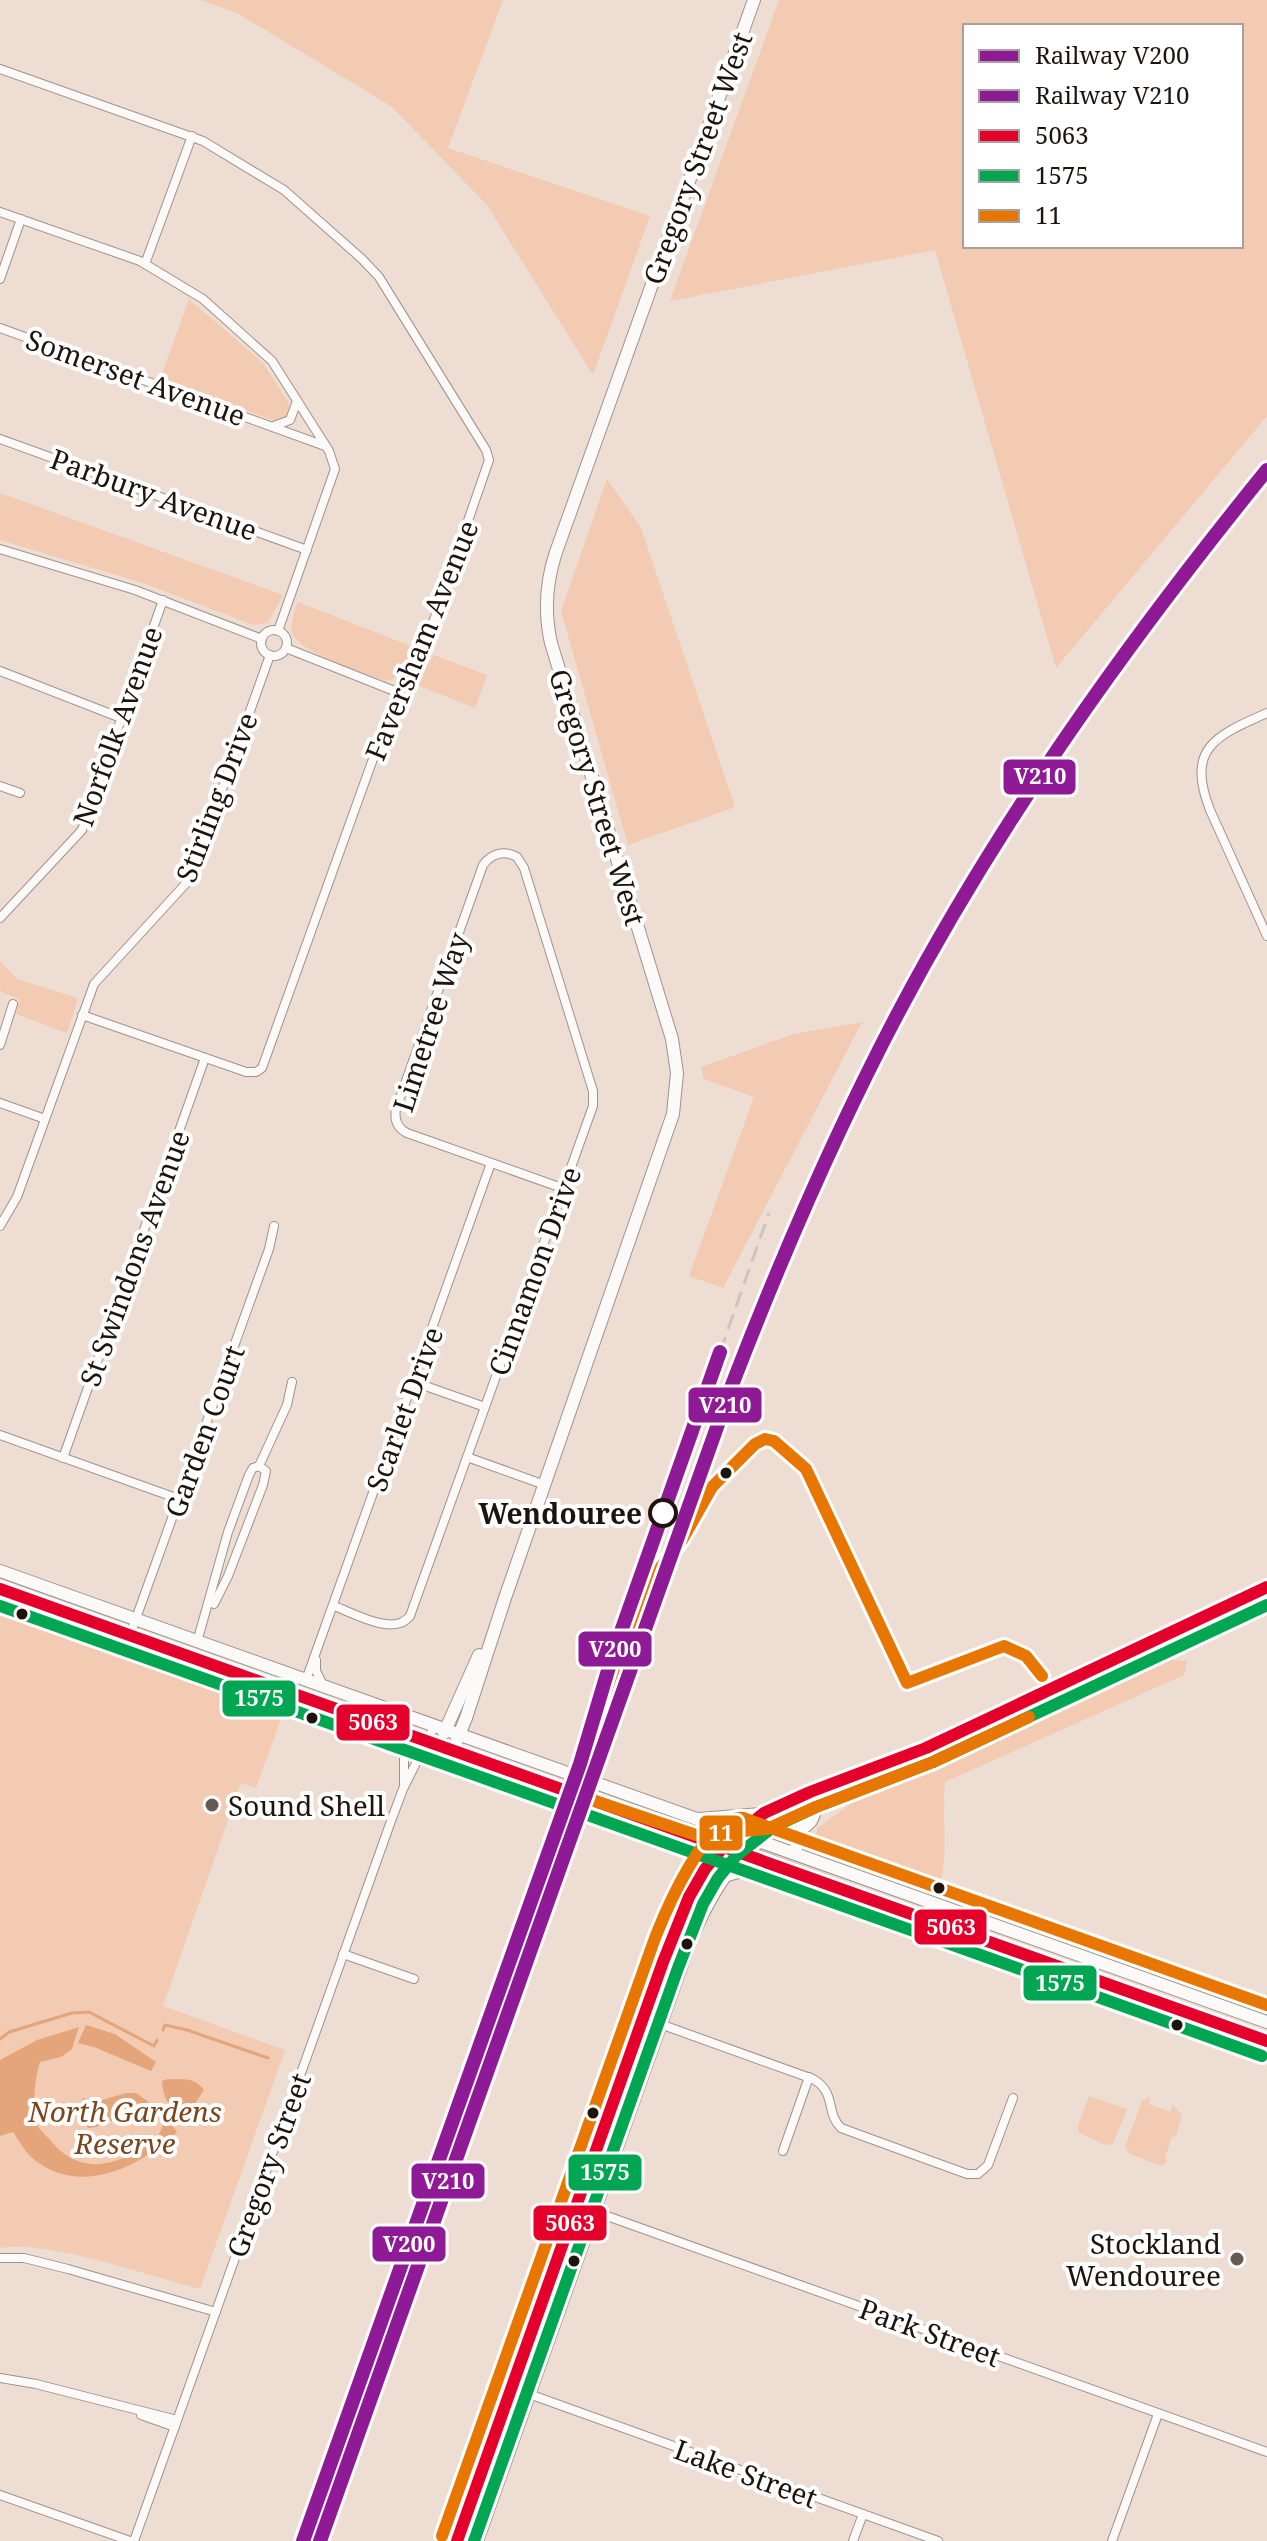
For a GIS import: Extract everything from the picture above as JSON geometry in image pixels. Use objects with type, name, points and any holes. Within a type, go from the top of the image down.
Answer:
[{"type":"main road","name":"Gregory Street West","points":[[452,1752],[669,1132],[677,1082],[672,1039],[551,643],[546,615],[548,581],[754,0]]},
{"type":"main road","points":[[0,1571],[1267,2022]]},
{"type":"main road","points":[[457,2541],[643,2018],[694,1886],[725,1845],[764,1813],[1036,1700],[1181,1633],[1267,1587]]},
{"type":"main road","points":[[0,1589],[452,1752],[675,1827],[1267,2041]]},
{"type":"main road","name":"Gregory Street West","points":[[433,1745],[505,1598]]},
{"type":"main road","points":[[1217,1615],[1267,1598]]},
{"type":"main road","points":[[477,2541],[696,1926],[724,1876],[759,1841],[817,1807],[1036,1700]]},
{"type":"main road","points":[[795,1853],[800,1831],[811,1821],[817,1807]]},
{"type":"main road","points":[[698,1819],[764,1813]]},
{"type":"main road","points":[[675,1827],[691,1850],[694,1886]]},
{"type":"main road","points":[[724,1876],[753,1868],[786,1867]]},
{"type":"main road","points":[[643,2018],[660,2024]]},
{"type":"main road","points":[[593,2158],[610,2164]]},
{"type":"street","name":"Faversham Avenue","points":[[0,69],[192,136],[284,190],[368,265],[388,290],[488,453],[488,468],[428,637],[397,692],[266,1059],[258,1071],[247,1073],[205,1058]]},
{"type":"street","points":[[145,264],[192,136]]},
{"type":"street","points":[[0,212],[145,264],[195,293],[269,358],[297,400],[332,457],[335,471],[278,631]]},
{"type":"street","points":[[0,279],[21,219]]},
{"type":"street","name":"Somerset Avenue","points":[[0,328],[326,446]]},
{"type":"street","name":"Somerset Avenue","points":[[272,426],[290,420],[297,400]]},
{"type":"street","name":"Parbury Avenue","points":[[0,439],[307,550]]},
{"type":"street","points":[[0,549],[163,600],[262,639]]},
{"type":"street","name":"Norfolk Avenue","points":[[1,916],[82,830],[163,600]]},
{"type":"street","points":[[278,631],[284,636],[286,648],[281,654],[270,655],[262,647],[262,639],[267,633],[278,631]]},
{"type":"street","points":[[286,648],[397,692]]},
{"type":"street","name":"Stirling Drive","points":[[0,1226],[17,1197],[98,978],[190,879],[270,655]]},
{"type":"street","points":[[0,671],[121,718]]},
{"type":"street","points":[[1267,713],[1217,737],[1202,758],[1201,774],[1202,789],[1210,810],[1267,936]]},
{"type":"street","points":[[0,786],[20,793]]},
{"type":"street","name":"Limetree Way","points":[[504,853],[490,857],[483,865],[395,1113],[397,1124],[405,1132],[562,1188]]},
{"type":"street","name":"Cinnamon Drive","points":[[334,1606],[391,1626],[407,1620],[591,1110],[593,1091],[524,868],[517,857],[504,853]]},
{"type":"street","points":[[0,1045],[13,1004]]},
{"type":"street","points":[[82,1015],[205,1058]]},
{"type":"street","name":"St Swindons Avenue","points":[[63,1458],[205,1058]]},
{"type":"street","points":[[0,1103],[45,1119]]},
{"type":"street","name":"Scarlet Drive","points":[[306,1680],[491,1163]]},
{"type":"street","name":"Garden Court","points":[[130,1635],[269,1249],[274,1226]]},
{"type":"street","points":[[205,1622],[230,1526],[247,1480],[252,1470],[259,1466],[287,1405],[292,1382]]},
{"type":"street","points":[[414,1382],[485,1407]]},
{"type":"street","points":[[0,1435],[179,1499]]},
{"type":"street","points":[[467,1457],[545,1485]]},
{"type":"street","points":[[197,1642],[228,1576],[263,1485],[266,1471],[259,1466]]},
{"type":"street","points":[[247,1480],[263,1485]]},
{"type":"street","points":[[230,1526],[246,1532]]},
{"type":"street","points":[[316,1655],[316,1671],[324,1687]]},
{"type":"street","name":"Gregory Street","points":[[400,1733],[405,1766],[403,1789]]},
{"type":"street","name":"Gregory Street","points":[[132,2541],[403,1789],[433,1745]]},
{"type":"street","points":[[343,1954],[414,1979]]},
{"type":"street","points":[[660,2024],[809,2077],[826,2090],[834,2119],[841,2128],[969,2175],[980,2173],[988,2165],[1013,2098]]},
{"type":"street","points":[[783,2151],[809,2077]]},
{"type":"street","name":"Park Street","points":[[593,2211],[1267,2452]]},
{"type":"street","points":[[0,2258],[24,2258],[55,2265],[216,2312]]},
{"type":"street","points":[[0,2378],[55,2388],[176,2424]]},
{"type":"street","points":[[509,2397],[529,2394]]},
{"type":"street","name":"Lake Street","points":[[529,2394],[938,2541]]},
{"type":"street","points":[[523,2410],[553,2404]]},
{"type":"street","points":[[1112,2541],[1158,2414]]},
{"type":"street","points":[[0,2495],[132,2541]]},
{"type":"street","points":[[853,2541],[863,2514]]},
{"type":"green space","points":[[200,0],[503,0],[448,148],[650,216],[593,375],[487,205],[391,106],[237,13]]},
{"type":"green space","points":[[779,0],[1267,0],[1267,416],[1056,668],[935,250],[670,301]]},
{"type":"green space","points":[[189,299],[263,363],[288,402],[288,417],[275,421],[165,381],[162,374]]},
{"type":"green space","points":[[607,479],[641,528],[735,807],[628,845],[561,611]]},
{"type":"green space","points":[[0,493],[283,595],[268,623],[253,625],[146,584],[0,540]]},
{"type":"green space","points":[[298,602],[416,648],[396,677],[386,681],[349,668],[319,655],[297,640],[292,628]]},
{"type":"green space","points":[[434,655],[487,675],[475,708],[414,684]]},
{"type":"green space","points":[[0,961],[17,979],[78,998],[67,1033],[16,1014],[19,999],[0,991]]},
{"type":"green space","points":[[862,1022],[723,1288],[689,1276],[754,1097],[704,1079],[701,1067],[794,1034]]},
{"type":"green space","name":"North Gardens Reserve","points":[[0,1602],[286,1705],[256,1788],[241,1783],[163,2006],[285,2050],[200,2289],[72,2254],[21,2247],[0,2248]]},
{"type":"green space","points":[[1171,1660],[1187,1661],[1184,1675],[945,1782],[941,1882],[814,1840],[818,1828],[850,1804]]},
{"type":"green space","points":[[1089,2096],[1127,2109],[1113,2144],[1106,2145],[1079,2133],[1078,2126]]},
{"type":"green space","points":[[1150,2097],[1149,2104],[1170,2112],[1173,2105],[1182,2115],[1165,2158],[1167,2161],[1162,2166],[1130,2154],[1125,2147],[1142,2101]]},
{"type":"shaded area","points":[[86,2025],[115,2034],[156,2062],[151,2071],[78,2043]]},
{"type":"shaded area","points":[[79,2027],[72,2049],[61,2057],[40,2062],[34,2110],[36,2122],[43,2132],[60,2150],[80,2162],[100,2164],[123,2158],[149,2145],[163,2124],[154,2115],[135,2112],[88,2128],[81,2106],[83,2098],[99,2101],[136,2093],[161,2111],[177,2132],[147,2156],[110,2172],[91,2176],[72,2176],[54,2171],[32,2158],[13,2132],[0,2136],[0,2060],[37,2040]]},
{"type":"shaded area","points":[[162,2081],[192,2081],[204,2090],[190,2111],[178,2110],[169,2104]]},
{"type":"waterway","points":[[0,2039],[9,2032],[72,2013],[89,2012],[154,2046],[157,2040]]},
{"type":"waterway","points":[[163,2030],[165,2025],[187,2030],[268,2058]]},
{"type":"railway","points":[[720,1352],[769,1213]]},
{"type":"rail line","name":"V210","points":[[320,2541],[732,1385],[830,1151],[897,1015],[1023,802],[1116,666],[1267,470]]},
{"type":"rail line","name":"V200","points":[[303,2541],[580,1764],[612,1657],[720,1352]]},
{"type":"transit line","name":"11","points":[[1029,1717],[933,1762],[767,1829],[696,1835],[595,1801],[587,1791],[584,1778],[587,1753],[649,1582],[682,1540],[712,1487],[755,1444],[765,1439],[774,1441],[806,1469],[907,1683],[1004,1646],[1026,1656],[1042,1676]]},
{"type":"transit line","name":"5063","points":[[457,2541],[663,1962],[689,1897],[705,1869],[725,1845],[764,1813],[926,1748],[1267,1587]]},
{"type":"transit line","name":"5063","points":[[0,1589],[1267,2041]]},
{"type":"transit line","name":"1575","points":[[474,2541],[678,1968],[703,1904],[736,1856],[773,1827],[933,1762],[1267,1605]]},
{"type":"transit line","name":"1575","points":[[0,1606],[1262,2056]]},
{"type":"transit line","name":"11","points":[[442,2536],[655,1938],[668,1907],[702,1846],[729,1821],[743,1818],[1267,2005]]},
{"type":"place","name":"Wendouree","points":[[663,1513]]},
{"type":"place","name":"Sound Shell","points":[[212,1805]]},
{"type":"place","name":"Stockland Wendouree","points":[[1237,2259]]}]
